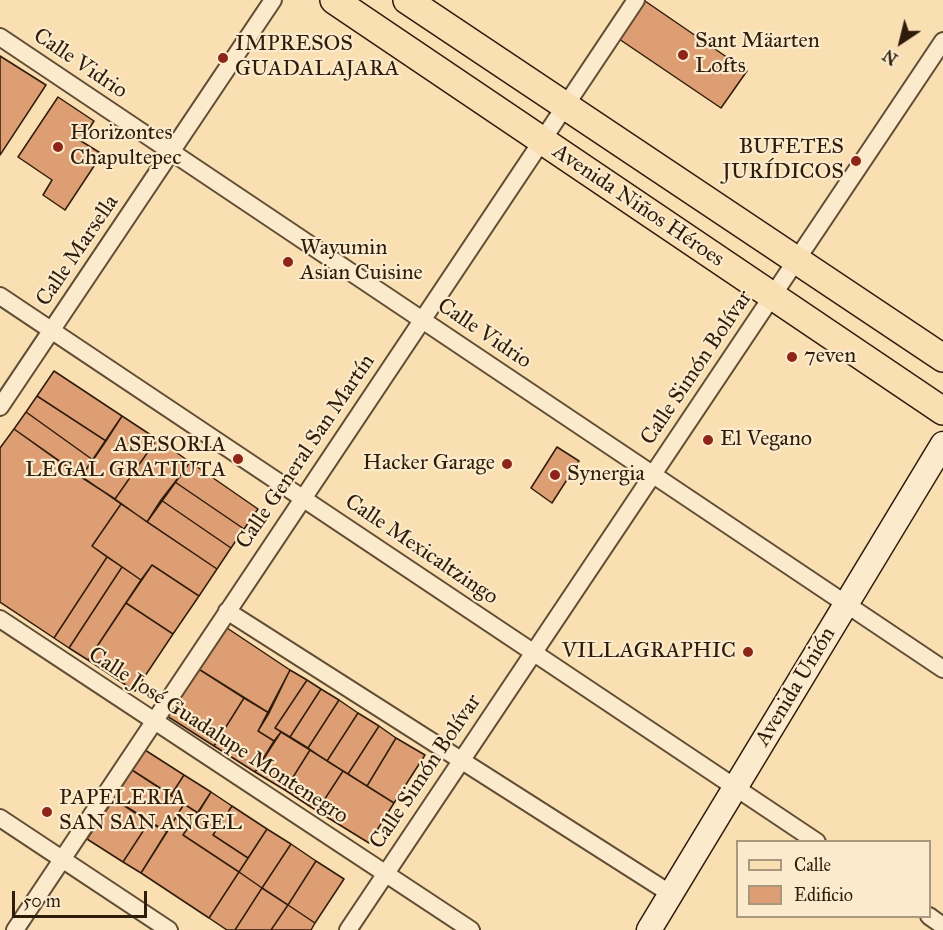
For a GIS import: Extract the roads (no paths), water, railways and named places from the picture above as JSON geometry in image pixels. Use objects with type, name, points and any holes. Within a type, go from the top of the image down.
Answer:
[{"type":"main road","name":"Avenida Niños Héroes","points":[[334,0],[943,411]]},
{"type":"main road","name":"Avenida Niños Héroes","points":[[407,0],[943,358]]},
{"type":"main road","name":"Avenida Unión","points":[[649,930],[943,444]]},
{"type":"street","name":"Calle Marsella","points":[[0,407],[273,0]]},
{"type":"street","name":"Calle General San Martín","points":[[15,930],[636,0]]},
{"type":"street","name":"Calle Vidrio","points":[[0,37],[943,669]]},
{"type":"street","name":"Calle Simón Bolívar","points":[[348,930],[943,41]]},
{"type":"street","name":"Calle Mexicaltzingo","points":[[0,296],[814,840]]},
{"type":"street","points":[[228,611],[671,894]]},
{"type":"street","name":"Calle José Guadalupe Montenegro","points":[[0,620],[471,930]]},
{"type":"street","points":[[0,818],[169,930]]},
{"type":"place","name":"Sant Mäarten Lofts","points":[[683,55]]},
{"type":"place","name":"IMPRESOS GUADALAJARA","points":[[223,58]]},
{"type":"place","name":"Horizontes Chapultepec","points":[[58,147]]},
{"type":"place","name":"BUFETES JURÍDICOS","points":[[856,161]]},
{"type":"place","name":"Wayumin Asian Cuisine","points":[[288,262]]},
{"type":"place","name":"7even","points":[[792,357]]},
{"type":"place","name":"El Vegano","points":[[708,440]]},
{"type":"place","name":"ASESORIA LEGAL GRATIUTA","points":[[238,459]]},
{"type":"place","name":"Hacker Garage","points":[[507,464]]},
{"type":"place","name":"Synergia","points":[[555,475]]},
{"type":"place","name":"VILLAGRAPHIC","points":[[748,652]]},
{"type":"place","name":"PAPELERIA SAN SAN ANGEL","points":[[47,812]]}]
